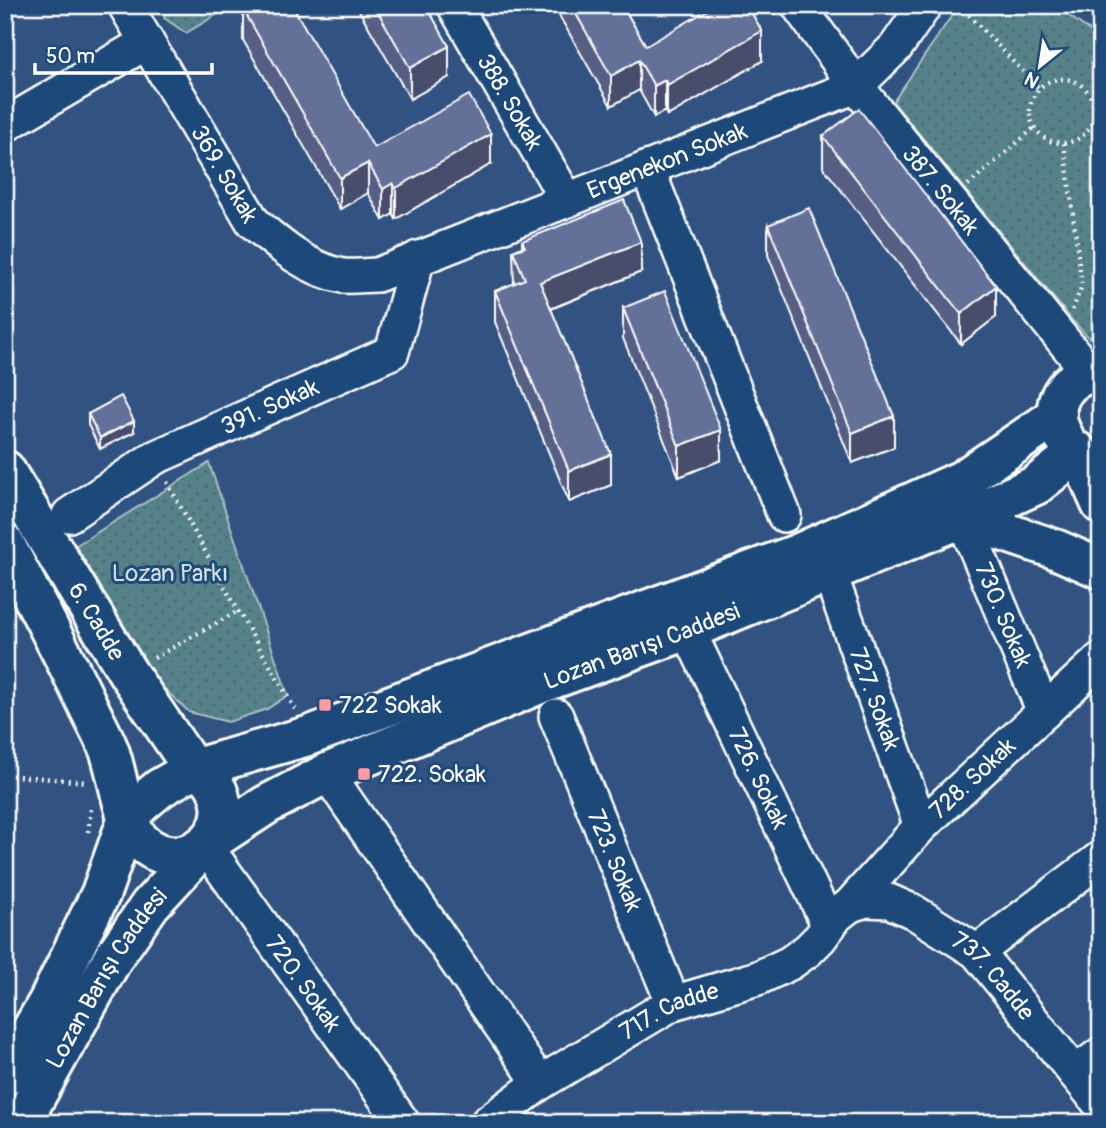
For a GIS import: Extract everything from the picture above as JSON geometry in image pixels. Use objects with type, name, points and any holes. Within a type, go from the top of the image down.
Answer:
[{"type":"main road","points":[[1097,369],[1080,375],[1070,383],[1058,404],[1057,416],[1067,443],[1090,454],[1101,504]]},
{"type":"main road","name":"Lozan Barışı Caddesi","points":[[5,1076],[48,1002],[101,893],[128,817],[160,788],[193,769],[308,736],[797,554],[962,480],[1057,416]]},
{"type":"main road","name":"Lozan Barışı Caddesi","points":[[128,817],[132,831],[152,850],[179,856],[193,852],[266,805],[327,773],[542,683],[688,630],[963,518],[1036,485],[1090,454]]},
{"type":"main road","name":"6. Cadde","points":[[5,470],[128,673],[193,769]]},
{"type":"main road","points":[[963,518],[1030,540],[1101,569]]},
{"type":"main road","name":"6. Cadde","points":[[5,544],[76,681],[109,752],[128,817]]},
{"type":"main road","name":"Lozan Barışı Caddesi","points":[[21,1123],[113,958],[150,905],[214,834],[220,821],[218,792],[211,780],[201,771],[193,769]]},
{"type":"street","name":"369. Sokak","points":[[125,5],[253,222],[280,246],[312,266],[345,276],[377,275]]},
{"type":"street","name":"388. Sokak","points":[[454,5],[567,200]]},
{"type":"street","name":"387. Sokak","points":[[798,5],[856,86],[1061,338],[1097,369]]},
{"type":"street","name":"Ergenekon Sokak","points":[[377,275],[856,86],[896,47],[925,5]]},
{"type":"street","points":[[5,125],[147,42]]},
{"type":"street","points":[[647,168],[784,515]]},
{"type":"street","name":"391. Sokak","points":[[69,515],[153,457],[392,352],[418,258]]},
{"type":"street","name":"730. Sokak","points":[[963,518],[1044,712]]},
{"type":"street","name":"727. Sokak","points":[[829,572],[921,825]]},
{"type":"street","name":"726. Sokak","points":[[688,630],[839,915]]},
{"type":"street","name":"728. Sokak","points":[[839,915],[921,825],[1101,659]]},
{"type":"street","name":"723. Sokak","points":[[556,716],[673,1003]]},
{"type":"street","points":[[327,773],[540,1083]]},
{"type":"street","name":"720. Sokak","points":[[205,845],[403,1123]]},
{"type":"street","points":[[977,952],[1101,858]]},
{"type":"street","name":"737. Cadde","points":[[839,915],[866,900],[889,901],[914,912],[977,952],[1088,1063],[1101,1105]]},
{"type":"street","name":"717. Cadde","points":[[486,1123],[540,1083],[673,1003],[758,978],[790,963],[808,950],[839,915]]},
{"type":"path","points":[[959,5],[1039,88]]},
{"type":"path","points":[[1058,78],[1069,79],[1079,83],[1093,99],[1093,120],[1089,130],[1081,138],[1064,143],[1050,141],[1034,128],[1029,107],[1032,97],[1047,82],[1058,78]]},
{"type":"path","points":[[1093,120],[1101,122]]},
{"type":"path","points":[[949,201],[1034,128]]},
{"type":"path","points":[[1061,338],[1082,286],[1064,143]]},
{"type":"path","points":[[153,457],[301,718]]},
{"type":"path","points":[[128,673],[238,611]]},
{"type":"path","points":[[5,775],[88,782]]},
{"type":"green space","points":[[165,5],[233,5],[186,33],[164,18]]},
{"type":"green space","points":[[959,5],[1054,5],[1101,39],[1101,330],[1089,338],[893,102]]},
{"type":"green space","name":"Lozan Parkı","points":[[209,463],[288,695],[267,709],[228,722],[189,712],[155,680],[67,551]]},
{"type":"building","points":[[250,5],[292,5],[374,148],[469,95],[491,134],[396,188],[393,183],[383,189],[368,163],[340,178],[243,9]]},
{"type":"building","points":[[374,5],[426,5],[449,46],[410,68]]},
{"type":"building","points":[[571,5],[622,5],[646,46],[716,5],[747,5],[762,31],[667,85],[665,80],[654,86],[639,60],[611,76]]},
{"type":"building","points":[[859,109],[996,286],[961,314],[823,136]]},
{"type":"building","points":[[624,200],[641,242],[540,282],[611,454],[569,471],[495,291],[525,279],[513,251],[525,247],[522,241]]},
{"type":"building","points":[[809,208],[894,416],[852,433],[768,225]]},
{"type":"building","points":[[665,291],[721,430],[679,446],[623,308]]},
{"type":"building","points":[[121,396],[134,421],[100,438],[88,414]]},
{"type":"place","name":"722 Sokak","points":[[325,705]]},
{"type":"place","name":"722. Sokak","points":[[364,774]]}]
